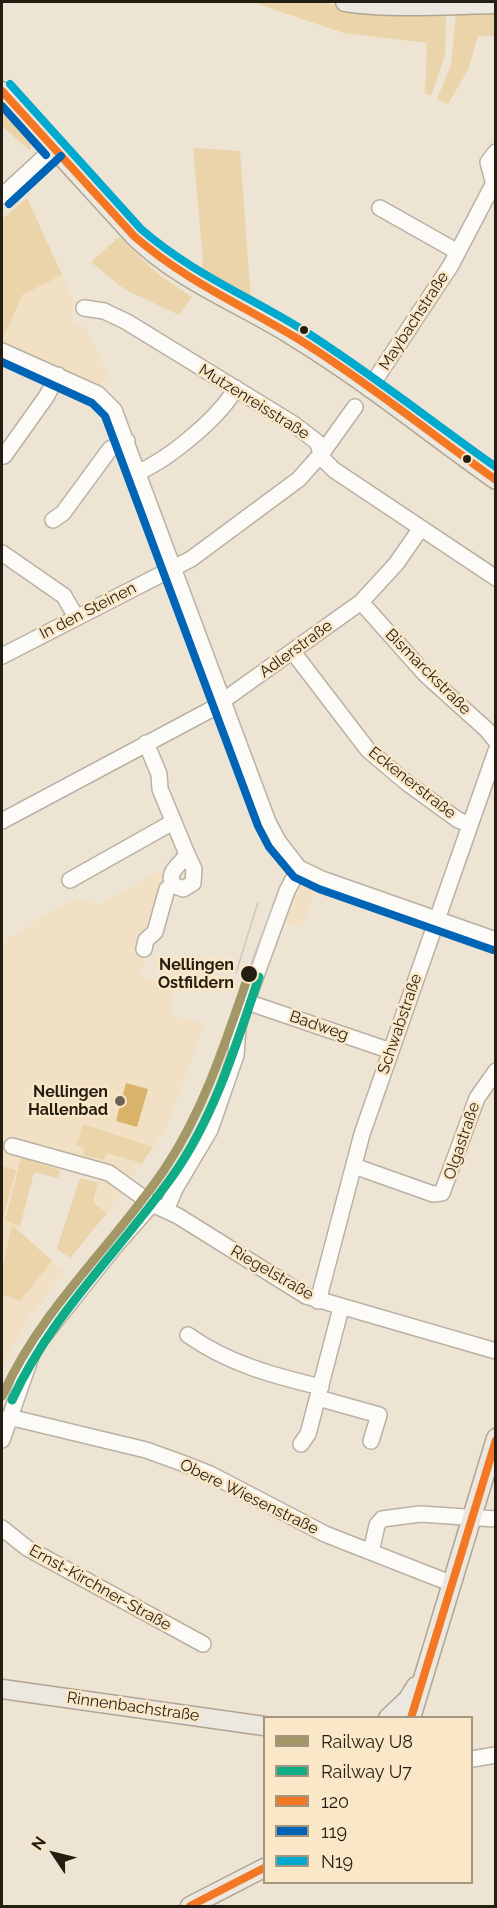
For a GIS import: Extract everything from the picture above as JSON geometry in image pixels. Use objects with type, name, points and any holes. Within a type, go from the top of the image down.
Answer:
[{"type":"main road","points":[[345,2],[403,7],[442,2],[495,4]]},
{"type":"main road","points":[[2,91],[134,236],[166,263],[193,282],[292,335],[495,480]]},
{"type":"main road","points":[[412,1716],[495,1438]]},
{"type":"main road","points":[[390,1716],[408,1699],[422,1677]]},
{"type":"main road","name":"Rinnenbachstraße","points":[[2,1689],[263,1726]]},
{"type":"main road","points":[[190,1906],[263,1869]]},
{"type":"street","points":[[2,196],[54,148]]},
{"type":"street","name":"Maybachstraße","points":[[369,389],[426,307],[487,200],[494,180],[488,162],[495,152]]},
{"type":"street","name":"Maybachstraße","points":[[380,208],[458,252]]},
{"type":"street","name":"Mutzenreisstraße","points":[[84,308],[104,311],[127,322],[295,425],[317,442],[327,464],[334,470],[495,578]]},
{"type":"street","points":[[2,351],[58,375],[105,399],[118,417],[268,822],[278,842],[299,868],[322,879],[495,940]]},
{"type":"street","points":[[4,456],[46,397],[58,375]]},
{"type":"street","points":[[139,472],[191,436],[219,411],[236,388]]},
{"type":"street","name":"In den Steinen","points":[[2,656],[174,568],[278,496],[299,479],[322,453],[355,406]]},
{"type":"street","points":[[53,520],[63,513],[110,449],[127,441]]},
{"type":"street","name":"Adlerstraße","points":[[2,821],[224,701],[361,602],[396,564],[421,528]]},
{"type":"street","points":[[2,553],[64,596],[76,617]]},
{"type":"street","name":"Bismarckstraße","points":[[361,602],[415,664],[487,730],[495,741]]},
{"type":"street","name":"Eckenerstraße","points":[[293,652],[368,750],[417,790],[458,820],[469,824]]},
{"type":"street","points":[[144,949],[146,940],[155,932],[167,889],[173,885],[171,873],[187,854],[173,822],[146,743]]},
{"type":"street","name":"Schwabstraße","points":[[318,1301],[354,1166],[391,1051],[495,751]]},
{"type":"street","points":[[70,880],[173,822]]},
{"type":"street","points":[[2,1440],[29,1359],[39,1341],[116,1245],[159,1207],[175,1189],[210,1130],[236,1055],[238,1027],[287,891],[299,868]]},
{"type":"street","name":"Badweg","points":[[247,1002],[391,1051]]},
{"type":"street","name":"Olgastraße","points":[[354,1166],[434,1194],[442,1193],[477,1098],[495,1071]]},
{"type":"street","name":"Riegelstraße","points":[[12,1146],[104,1171],[298,1292],[318,1301],[495,1351]]},
{"type":"street","points":[[302,1444],[308,1434],[341,1308]]},
{"type":"street","points":[[188,1335],[207,1349],[379,1415],[371,1441]]},
{"type":"street","name":"Obere Wiesenstraße","points":[[9,1417],[146,1450],[182,1463],[210,1474],[314,1529],[450,1583]]},
{"type":"street","points":[[371,1552],[377,1525],[382,1519],[420,1514],[495,1519]]},
{"type":"street","name":"Ernst-Kirchner-Straße","points":[[2,1528],[27,1548],[203,1644]]},
{"type":"street","points":[[473,1759],[495,1755]]},
{"type":"shaded area","points":[[252,2],[321,2],[355,8],[446,13],[445,56],[431,96],[425,93],[427,43],[344,33]]},
{"type":"shaded area","points":[[495,12],[495,36],[478,36],[468,70],[448,104],[437,99],[451,65],[456,13]]},
{"type":"shaded area","points":[[2,103],[27,131],[30,137],[30,151],[2,126]]},
{"type":"shaded area","points":[[193,148],[240,151],[251,302],[201,275],[203,260]]},
{"type":"shaded area","points":[[27,198],[62,275],[22,295],[2,341],[2,219]]},
{"type":"shaded area","points":[[119,237],[159,275],[192,297],[179,315],[124,289],[91,262]]},
{"type":"shaded area","points":[[62,275],[76,306],[70,315],[78,325],[84,324],[109,378],[98,386],[2,342],[22,295]]},
{"type":"shaded area","points":[[160,871],[169,885],[140,977],[175,987],[169,1014],[204,1024],[167,1127],[108,1212],[94,1202],[100,1176],[21,1155],[4,1217],[65,1272],[30,1315],[2,1368],[2,942],[75,898],[98,905]]},
{"type":"shaded area","points":[[297,882],[316,887],[302,928],[281,920]]},
{"type":"shaded area","points":[[126,1083],[148,1089],[137,1127],[116,1121]]},
{"type":"shaded area","points":[[83,1124],[153,1147],[142,1163],[106,1153],[104,1160],[83,1155],[84,1148],[76,1146]]},
{"type":"shaded area","points":[[21,1157],[60,1170],[58,1178],[34,1172],[20,1227],[5,1220]]},
{"type":"shaded area","points":[[2,1166],[16,1170],[3,1219],[2,1218]]},
{"type":"shaded area","points":[[80,1178],[98,1183],[93,1202],[107,1213],[70,1258],[57,1249]]},
{"type":"shaded area","points":[[12,1225],[52,1261],[20,1301],[2,1294],[2,1270]]},
{"type":"tram line","points":[[236,973],[258,902]]},
{"type":"tram line","points":[[249,974],[272,907]]},
{"type":"rail line","name":"U8","points":[[2,1396],[38,1332],[124,1224],[180,1144],[213,1073],[249,974]]},
{"type":"rail line","name":"U7","points":[[12,1400],[46,1339],[153,1203],[188,1151],[213,1104],[259,977]]},
{"type":"transit line","name":"N19","points":[[10,84],[141,229],[160,244],[199,271],[328,346],[496,467]]},
{"type":"transit line","name":"120","points":[[2,91],[134,236],[154,252],[216,293],[328,358],[496,480]]},
{"type":"transit line","name":"119","points":[[2,106],[46,155]]},
{"type":"transit line","name":"119","points":[[9,204],[61,156]]},
{"type":"transit line","name":"119","points":[[2,362],[92,403],[105,416],[258,826],[269,847],[294,877],[319,889],[493,950]]},
{"type":"transit line","name":"120","points":[[412,1716],[496,1440]]},
{"type":"transit line","name":"120","points":[[190,1906],[263,1869]]},
{"type":"place","name":"Nellingen Ostfildern","points":[[249,974]]},
{"type":"place","name":"Nellingen Hallenbad","points":[[120,1101]]}]
